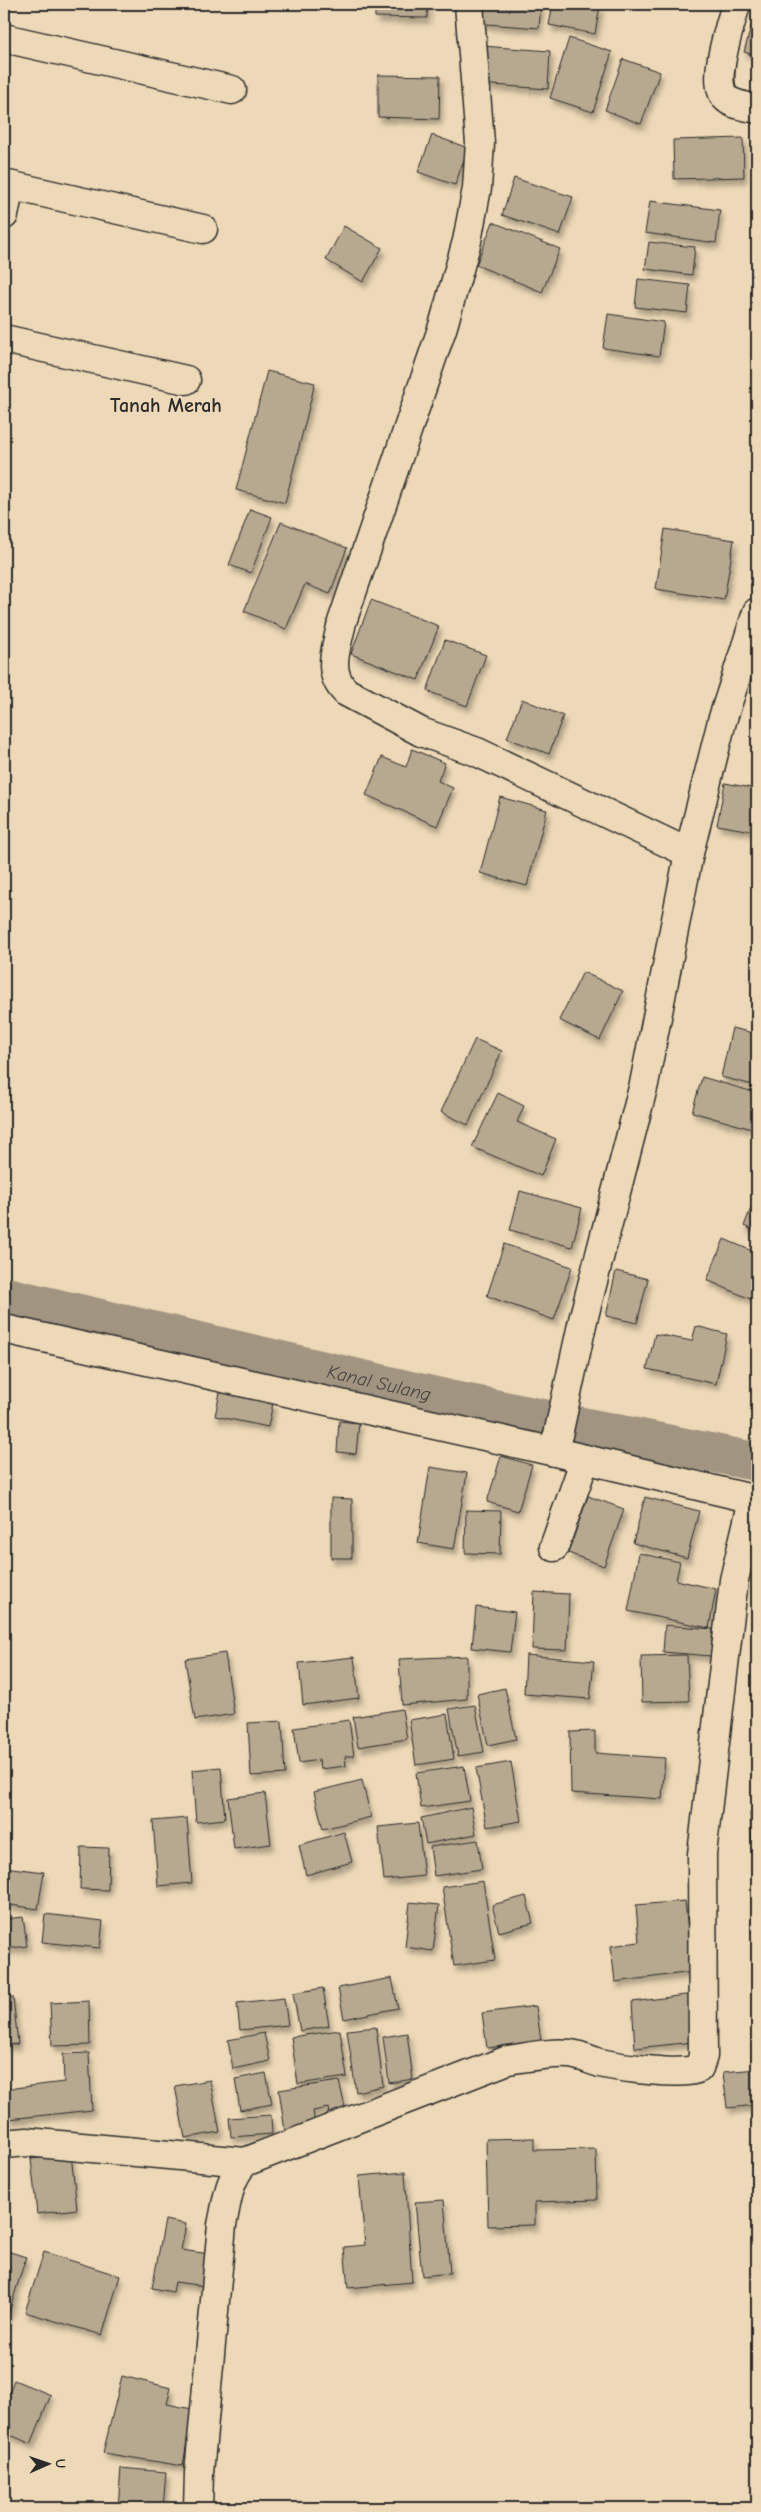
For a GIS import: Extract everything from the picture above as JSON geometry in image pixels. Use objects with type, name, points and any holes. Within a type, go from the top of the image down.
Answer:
[{"type":"street","points":[[469,4],[480,143],[477,188],[467,242],[443,326],[342,622],[334,662],[334,676],[338,684],[346,692],[421,732],[477,752],[689,853]]},
{"type":"street","points":[[736,4],[721,59],[722,91],[727,99],[734,103],[757,109]]},
{"type":"street","points":[[4,38],[232,90]]},
{"type":"street","points":[[4,215],[7,185],[203,229]]},
{"type":"street","points":[[4,339],[186,380]]},
{"type":"street","points":[[555,1443],[587,1302],[644,1084],[689,853],[722,721],[748,666],[757,612]]},
{"type":"street","points":[[4,1329],[555,1443],[585,1459],[755,1500],[734,1580],[702,1854],[703,2056],[699,2068],[691,2072],[671,2072],[602,2064],[571,2054],[551,2054],[508,2060],[245,2162],[236,2170],[230,2186],[222,2226],[199,2464],[198,2508]]},
{"type":"street","points":[[554,1547],[585,1459]]},
{"type":"street","points":[[4,2144],[27,2142],[245,2162]]},
{"type":"building","points":[[375,4],[428,4],[427,18],[375,17]]},
{"type":"building","points":[[475,4],[541,4],[539,28],[474,23]]},
{"type":"building","points":[[553,4],[600,6],[595,34],[549,25]]},
{"type":"building","points":[[757,5],[757,56],[744,52]]},
{"type":"building","points":[[569,38],[612,52],[593,112],[550,98]]},
{"type":"building","points":[[482,46],[550,51],[548,89],[479,84]]},
{"type":"building","points":[[623,59],[660,72],[641,124],[605,110]]},
{"type":"building","points":[[378,75],[440,76],[439,119],[378,117]]},
{"type":"building","points":[[432,135],[468,148],[455,185],[418,172]]},
{"type":"building","points":[[743,138],[744,177],[674,179],[673,140]]},
{"type":"building","points":[[514,178],[573,197],[560,235],[502,215]]},
{"type":"building","points":[[650,201],[720,210],[716,243],[645,233]]},
{"type":"building","points":[[493,222],[560,249],[542,292],[476,265]]},
{"type":"building","points":[[344,226],[382,248],[363,282],[326,260]]},
{"type":"building","points":[[649,242],[695,247],[692,275],[645,269]]},
{"type":"building","points":[[638,279],[690,285],[687,313],[635,307]]},
{"type":"building","points":[[608,314],[664,322],[659,356],[603,348]]},
{"type":"building","points":[[267,371],[315,383],[285,503],[236,490]]},
{"type":"building","points":[[250,509],[272,517],[251,573],[229,565]]},
{"type":"building","points":[[281,522],[347,548],[330,594],[305,584],[286,629],[244,611]]},
{"type":"building","points":[[665,529],[734,540],[724,600],[656,589]]},
{"type":"building","points":[[371,600],[439,626],[418,680],[351,654]]},
{"type":"building","points":[[445,640],[486,655],[467,706],[427,691]]},
{"type":"building","points":[[522,699],[563,716],[549,754],[507,738]]},
{"type":"building","points":[[412,749],[445,763],[438,781],[453,788],[437,826],[366,795],[382,757],[406,767]]},
{"type":"building","points":[[725,783],[757,789],[757,832],[717,825]]},
{"type":"building","points":[[500,797],[547,810],[527,886],[480,873]]},
{"type":"building","points":[[583,972],[623,991],[600,1040],[559,1020]]},
{"type":"building","points":[[732,1028],[757,1034],[757,1086],[721,1077]]},
{"type":"building","points":[[475,1039],[502,1051],[468,1125],[441,1112]]},
{"type":"building","points":[[702,1077],[757,1093],[757,1113],[752,1129],[692,1112]]},
{"type":"building","points":[[498,1093],[524,1106],[517,1122],[556,1139],[541,1176],[472,1147]]},
{"type":"building","points":[[520,1191],[582,1208],[572,1247],[510,1230]]},
{"type":"building","points":[[757,1193],[757,1232],[744,1226]]},
{"type":"building","points":[[724,1239],[757,1253],[757,1302],[707,1280]]},
{"type":"building","points":[[504,1244],[572,1267],[554,1320],[487,1296]]},
{"type":"building","points":[[616,1271],[648,1279],[637,1323],[606,1316]]},
{"type":"building","points":[[696,1326],[727,1334],[716,1384],[647,1369],[655,1334],[692,1341]]},
{"type":"building","points":[[220,1392],[273,1403],[268,1427],[215,1416]]},
{"type":"building","points":[[339,1421],[359,1423],[356,1454],[337,1452]]},
{"type":"building","points":[[501,1456],[532,1465],[518,1511],[487,1502]]},
{"type":"building","points":[[430,1467],[467,1473],[454,1549],[418,1543]]},
{"type":"building","points":[[588,1496],[624,1509],[604,1566],[568,1553]]},
{"type":"building","points":[[645,1497],[699,1511],[687,1558],[633,1543]]},
{"type":"building","points":[[331,1498],[352,1499],[352,1558],[331,1558]]},
{"type":"building","points":[[466,1510],[501,1511],[500,1554],[465,1553]]},
{"type":"building","points":[[639,1553],[680,1562],[676,1580],[716,1589],[709,1628],[628,1611]]},
{"type":"building","points":[[534,1592],[569,1594],[567,1650],[532,1649]]},
{"type":"building","points":[[476,1607],[515,1612],[510,1652],[472,1648]]},
{"type":"building","points":[[665,1625],[713,1629],[711,1656],[663,1652]]},
{"type":"building","points":[[225,1653],[234,1714],[195,1720],[185,1659]]},
{"type":"building","points":[[526,1655],[594,1661],[590,1699],[524,1694]]},
{"type":"building","points":[[687,1655],[689,1701],[642,1702],[641,1656]]},
{"type":"building","points":[[467,1656],[467,1699],[402,1705],[399,1659]]},
{"type":"building","points":[[354,1657],[359,1698],[303,1705],[299,1663]]},
{"type":"building","points":[[505,1688],[516,1739],[488,1745],[477,1694]]},
{"type":"building","points":[[475,1705],[484,1752],[458,1756],[449,1709]]},
{"type":"building","points":[[402,1709],[407,1739],[358,1747],[353,1717]]},
{"type":"building","points":[[447,1714],[454,1759],[416,1765],[409,1720]]},
{"type":"building","points":[[349,1720],[354,1756],[345,1756],[346,1766],[320,1769],[319,1760],[299,1763],[294,1728]]},
{"type":"building","points":[[282,1721],[285,1774],[251,1776],[248,1723]]},
{"type":"building","points":[[595,1731],[595,1753],[665,1758],[662,1799],[571,1793],[570,1732]]},
{"type":"building","points":[[511,1762],[521,1821],[487,1827],[476,1768]]},
{"type":"building","points":[[464,1766],[470,1801],[421,1808],[416,1773]]},
{"type":"building","points":[[221,1767],[225,1819],[196,1822],[192,1770]]},
{"type":"building","points":[[362,1780],[371,1817],[323,1829],[314,1792]]},
{"type":"building","points":[[265,1793],[271,1844],[234,1849],[228,1798]]},
{"type":"building","points":[[471,1807],[476,1834],[426,1844],[421,1818]]},
{"type":"building","points":[[750,1813],[757,1813],[757,1843],[752,1843]]},
{"type":"building","points":[[187,1818],[192,1883],[158,1886],[153,1821]]},
{"type":"building","points":[[418,1823],[424,1876],[384,1880],[378,1827]]},
{"type":"building","points":[[344,1832],[352,1862],[306,1875],[299,1845]]},
{"type":"building","points":[[478,1840],[482,1869],[434,1876],[430,1847]]},
{"type":"building","points":[[81,1847],[109,1848],[108,1890],[80,1889]]},
{"type":"building","points":[[4,1867],[44,1872],[38,1909],[4,1904]]},
{"type":"building","points":[[756,1870],[757,1917],[754,1917]]},
{"type":"building","points":[[483,1881],[495,1960],[454,1966],[442,1887]]},
{"type":"building","points":[[526,1896],[533,1923],[499,1932],[492,1905]]},
{"type":"building","points":[[685,1901],[692,1972],[615,1982],[611,1946],[639,1942],[636,1905]]},
{"type":"building","points":[[410,1902],[439,1905],[433,1951],[405,1947]]},
{"type":"building","points":[[45,1914],[103,1921],[100,1948],[42,1942]]},
{"type":"building","points":[[23,1917],[27,1946],[4,1949],[4,1919]]},
{"type":"building","points":[[392,1978],[398,2008],[344,2019],[338,1988]]},
{"type":"building","points":[[323,1988],[329,2026],[300,2031],[293,1993]]},
{"type":"building","points":[[693,1994],[694,2042],[635,2048],[632,2002]]},
{"type":"building","points":[[13,1997],[18,2044],[4,2045],[4,1998]]},
{"type":"building","points":[[284,1998],[288,2025],[240,2030],[237,2003]]},
{"type":"building","points":[[89,2001],[90,2045],[52,2046],[50,2003]]},
{"type":"building","points":[[536,2006],[541,2041],[487,2048],[482,2013]]},
{"type":"building","points":[[376,2027],[383,2086],[356,2092],[347,2030]]},
{"type":"building","points":[[340,2030],[347,2077],[298,2084],[291,2037]]},
{"type":"building","points":[[264,2033],[270,2061],[233,2069],[228,2040]]},
{"type":"building","points":[[407,2033],[413,2079],[389,2083],[383,2037]]},
{"type":"building","points":[[89,2053],[92,2110],[9,2119],[6,2089],[64,2082],[63,2054]]},
{"type":"building","points":[[757,2069],[757,2105],[727,2108],[723,2072]]},
{"type":"building","points":[[266,2073],[272,2104],[240,2110],[235,2079]]},
{"type":"building","points":[[210,2080],[220,2132],[185,2138],[175,2086]]},
{"type":"building","points":[[339,2081],[348,2120],[331,2124],[328,2108],[313,2111],[315,2125],[285,2131],[279,2090]]},
{"type":"building","points":[[271,2115],[272,2134],[231,2137],[229,2118]]},
{"type":"building","points":[[534,2138],[534,2150],[596,2149],[597,2200],[535,2202],[535,2225],[488,2226],[486,2139]]},
{"type":"building","points":[[71,2154],[77,2209],[37,2214],[31,2159]]},
{"type":"building","points":[[405,2172],[412,2282],[348,2288],[344,2247],[365,2245],[359,2176]]},
{"type":"building","points":[[444,2200],[450,2273],[422,2276],[415,2202]]},
{"type":"building","points":[[165,2220],[186,2224],[181,2250],[210,2254],[205,2286],[175,2282],[173,2292],[152,2288]]},
{"type":"building","points":[[4,2250],[26,2257],[6,2322],[4,2321]]},
{"type":"building","points":[[44,2252],[120,2276],[102,2335],[25,2312]]},
{"type":"building","points":[[122,2376],[171,2388],[167,2404],[192,2409],[183,2466],[103,2453]]},
{"type":"building","points":[[14,2380],[51,2395],[31,2444],[4,2432],[4,2405]]},
{"type":"building","points":[[121,2468],[166,2472],[163,2508],[118,2508]]},
{"type":"waterway","name":"Kanal Sulang","points":[[4,1296],[447,1399],[757,1462]]},
{"type":"district","name":"Tanah Merah","points":[[166,405]]}]
